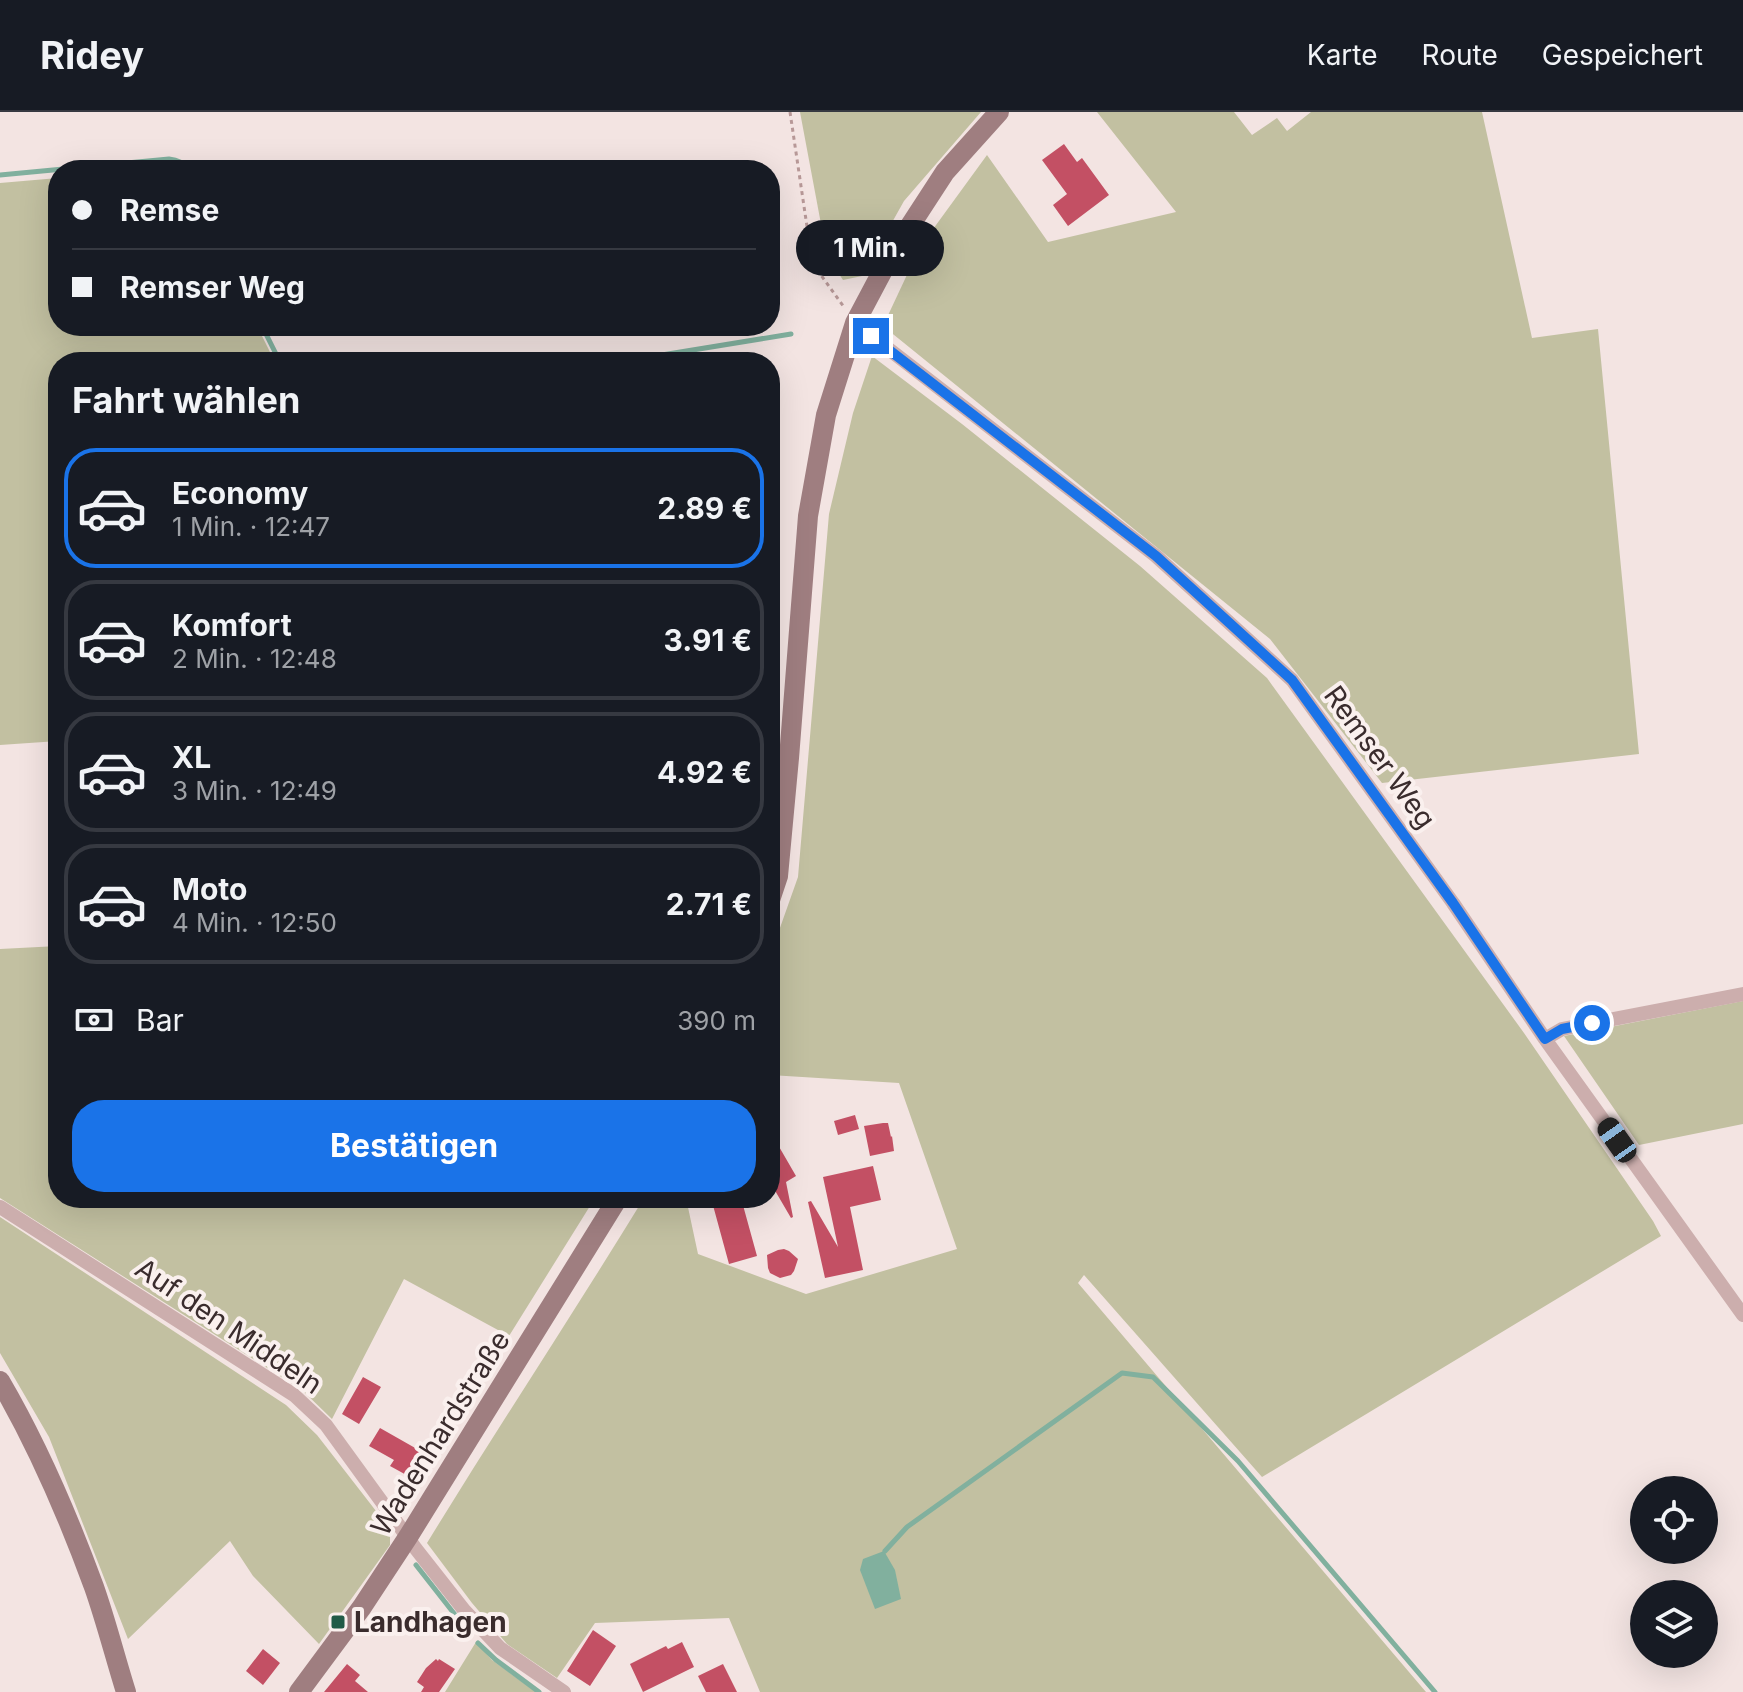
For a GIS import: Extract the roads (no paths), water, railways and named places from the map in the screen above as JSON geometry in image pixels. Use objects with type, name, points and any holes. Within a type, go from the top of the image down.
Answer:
[{"type":"street","points":[[780,855],[808,516],[826,415],[855,323],[891,255],[945,172],[999,112]]},
{"type":"street","name":"Remser Weg","points":[[855,323],[1156,556],[1292,680],[1743,1315]]},
{"type":"street","points":[[1545,1039],[1562,1029],[1743,994]]},
{"type":"street","name":"Auf den Middeln","points":[[0,1207],[294,1395],[326,1425],[464,1610],[500,1648],[564,1692]]},
{"type":"street","name":"Wadenhardstraße","points":[[299,1692],[362,1607],[408,1537],[612,1208]]},
{"type":"street","points":[[0,1381],[24,1422],[61,1502],[94,1588],[126,1692]]},
{"type":"waterway","points":[[158,160],[173,160]]},
{"type":"waterway","points":[[0,175],[48,170]]},
{"type":"waterway","points":[[780,336],[791,334]]},
{"type":"waterway","points":[[267,336],[275,352]]},
{"type":"waterway","points":[[680,352],[779,336]]},
{"type":"waterway","points":[[885,1551],[907,1527],[1122,1373],[1153,1377],[1238,1461],[1435,1692]]},
{"type":"waterway","points":[[416,1565],[456,1616]]},
{"type":"waterway","points":[[478,1643],[539,1692]]},
{"type":"place","name":"Landhagen","points":[[338,1622]]}]
